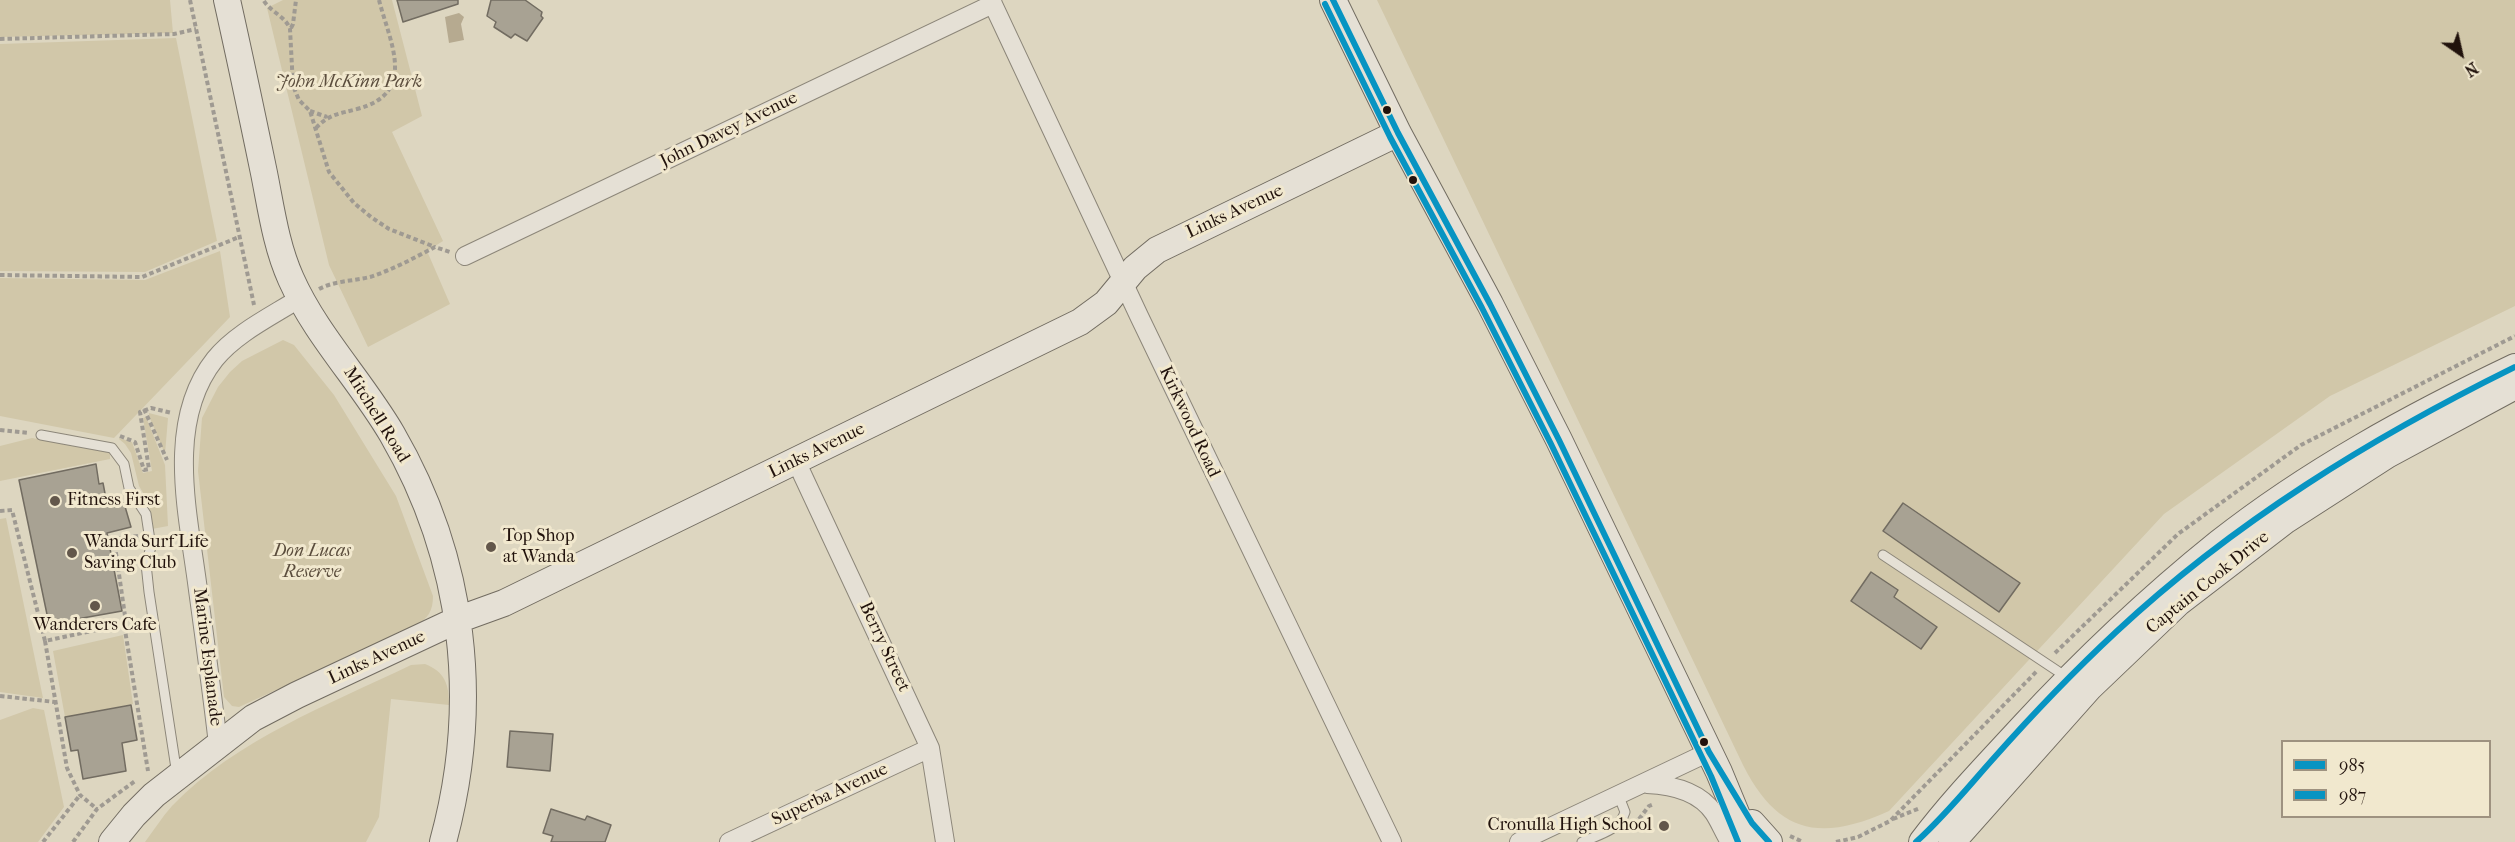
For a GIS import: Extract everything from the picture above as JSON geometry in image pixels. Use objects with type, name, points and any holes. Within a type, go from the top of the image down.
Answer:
[{"type":"street","name":"Mitchell Road","points":[[227,0],[278,238],[290,278],[300,298],[392,434],[414,479],[433,527],[458,620],[464,667],[464,717],[455,795],[443,842]]},
{"type":"street","points":[[1333,0],[1398,133],[1485,294],[1553,429],[1714,762],[1763,836]]},
{"type":"street","name":"John Davey Avenue","points":[[465,256],[992,2]]},
{"type":"street","name":"Kirkwood Road","points":[[992,2],[1392,842]]},
{"type":"street","name":"Links Avenue","points":[[112,842],[176,764],[218,744],[254,718],[297,695],[458,620],[504,603],[1080,322],[1106,303],[1144,259],[1157,250],[1398,133]]},
{"type":"street","name":"Marine Esplanade","points":[[218,744],[184,474],[190,411],[199,387],[214,360],[233,341],[300,298]]},
{"type":"street","name":"Captain Cook Drive","points":[[1931,839],[1966,788],[2068,678],[2167,587],[2220,543],[2274,503],[2376,438],[2515,367]]},
{"type":"street","name":"Captain Cook Drive","points":[[1931,839],[2178,603],[2286,520],[2387,455],[2515,386]]},
{"type":"street","name":"Berry Street","points":[[796,461],[930,748],[945,842]]},
{"type":"street","name":"Superba Avenue","points":[[729,842],[930,748]]},
{"type":"street","points":[[1519,842],[1643,783],[1714,762]]},
{"type":"street","points":[[1643,783],[1671,785],[1694,795],[1713,811],[1730,842]]},
{"type":"lane","points":[[41,435],[112,448],[124,464],[129,488],[146,514],[151,548],[146,564],[176,764]]},
{"type":"lane","points":[[1883,555],[2068,678]]},
{"type":"lane","points":[[1582,842],[1617,826],[1623,820],[1625,812],[1618,795]]},
{"type":"path","points":[[190,0],[254,303],[251,309]]},
{"type":"path","points":[[290,29],[293,24],[296,0]]},
{"type":"path","points":[[316,129],[327,117],[371,105],[385,96],[392,87],[395,77],[395,59],[379,0]]},
{"type":"path","points":[[264,1],[269,8],[288,22],[293,86],[299,100],[310,111],[327,117]]},
{"type":"path","points":[[0,39],[174,34],[196,29]]},
{"type":"path","points":[[310,111],[329,172],[354,203],[388,229],[435,248],[465,256]]},
{"type":"path","points":[[0,275],[142,277],[239,237]]},
{"type":"path","points":[[300,298],[328,285],[382,273],[435,248]]},
{"type":"path","points":[[144,409],[176,414]]},
{"type":"path","points":[[112,448],[118,436],[135,442],[144,470],[149,469],[140,412],[144,409]]},
{"type":"path","points":[[144,409],[163,455],[171,465],[171,456]]},
{"type":"path","points":[[0,430],[41,435]]},
{"type":"path","points":[[0,511],[12,510],[45,641],[67,768],[80,795],[98,809]]},
{"type":"path","points":[[148,771],[124,624],[126,616],[114,539],[149,534]]},
{"type":"path","points":[[45,641],[124,624]]},
{"type":"path","points":[[0,696],[55,702]]},
{"type":"path","points":[[72,842],[98,809],[148,771],[176,764]]},
{"type":"path","points":[[43,842],[80,795]]},
{"type":"path","points":[[1634,825],[1649,806],[1663,800]]},
{"type":"path","points":[[1763,836],[1791,837],[1803,842]]},
{"type":"green space","points":[[0,0],[170,0],[173,33],[0,37]]},
{"type":"green space","name":"John McKinn Park","points":[[283,0],[392,0],[422,116],[392,132],[443,241],[427,251],[450,304],[368,347],[329,265],[267,8]]},
{"type":"green space","points":[[1377,0],[2515,0],[2515,306],[2330,396],[2164,514],[1889,811],[1842,827],[1822,828],[1803,825],[1786,818],[1771,806],[1756,788],[1743,765]]},
{"type":"green space","points":[[176,38],[217,241],[145,272],[0,271],[0,44]]},
{"type":"green space","points":[[220,251],[230,317],[114,438],[0,416],[0,278],[145,280]]},
{"type":"green space","name":"Don Lucas Reserve","points":[[283,340],[294,345],[334,395],[396,496],[433,601],[429,614],[416,626],[239,707],[232,706],[224,697],[198,471],[202,418],[218,387],[230,372],[242,361]]},
{"type":"green space","points":[[149,413],[168,418],[165,454],[149,416]]},
{"type":"green space","points":[[146,417],[165,465],[168,526],[152,529],[149,503],[139,486],[131,453],[119,439],[132,442],[143,473],[152,471],[143,418]]},
{"type":"green space","points":[[32,438],[110,452],[110,459],[0,481],[0,446]]},
{"type":"green space","points":[[6,518],[43,698],[0,692],[0,519]]},
{"type":"green space","points":[[123,635],[133,704],[65,717],[53,651]]},
{"type":"green space","points":[[425,664],[437,671],[447,685],[449,705],[391,699],[379,817],[366,842],[145,842],[172,806],[198,782],[254,742],[411,665]]},
{"type":"green space","points":[[33,708],[44,710],[64,807],[38,842],[0,842],[0,720]]},
{"type":"shaded area","points":[[459,13],[464,17],[461,24],[464,40],[449,43],[445,17]]},
{"type":"building","points":[[397,0],[458,0],[458,4],[403,22]]},
{"type":"building","points":[[491,0],[525,0],[542,12],[543,18],[527,41],[515,34],[511,38],[494,27],[496,22],[487,16]]},
{"type":"building","name":"Wanda Surf Life Saving Club","points":[[96,464],[99,484],[103,483],[107,504],[124,503],[131,527],[107,533],[122,611],[49,624],[19,480]]},
{"type":"building","points":[[1903,503],[2020,583],[1999,612],[1883,531]]},
{"type":"building","points":[[1871,572],[1898,590],[1894,597],[1937,627],[1921,649],[1851,601]]},
{"type":"building","points":[[131,705],[137,740],[122,743],[126,771],[83,779],[78,750],[71,751],[65,717]]},
{"type":"building","points":[[510,731],[553,734],[550,771],[507,767]]},
{"type":"building","points":[[551,809],[585,820],[587,816],[611,825],[605,842],[551,842],[553,836],[543,833]]},
{"type":"transit line","name":"985","points":[[1333,0],[1398,133],[1490,304],[1559,440],[1709,752],[1752,823],[1769,842]]},
{"type":"transit line","name":"987","points":[[1325,4],[1390,137],[1482,308],[1551,444],[1711,776],[1738,842]]},
{"type":"transit line","name":"985","points":[[1916,842],[2084,663],[2161,592],[2208,554],[2306,485],[2357,453],[2461,394],[2515,367]]},
{"type":"place","name":"Fitness First","points":[[55,501]]},
{"type":"place","name":"Top Shop at Wanda","points":[[491,547]]},
{"type":"place","name":"Wanda Surf Life Saving Club","points":[[72,553]]},
{"type":"place","name":"Wanderers Cafe","points":[[95,606]]},
{"type":"place","name":"Cronulla High School","points":[[1664,826]]}]
